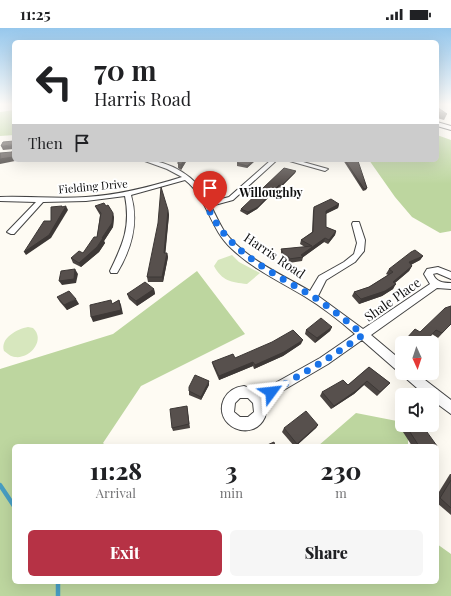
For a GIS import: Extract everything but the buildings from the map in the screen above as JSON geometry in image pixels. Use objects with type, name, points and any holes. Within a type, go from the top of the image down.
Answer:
[{"type":"street","name":"Harris Road","points":[[159,162],[186,178],[198,189],[221,231],[234,246],[251,260],[313,297],[338,314],[395,362]]},
{"type":"street","points":[[206,205],[225,201],[234,196],[272,162]]},
{"type":"street","points":[[297,162],[325,169]]},
{"type":"street","name":"Fielding Drive","points":[[0,199],[87,199],[128,194],[186,178]]},
{"type":"street","points":[[114,272],[131,232],[132,208],[128,194]]},
{"type":"street","points":[[11,232],[41,200]]},
{"type":"street","points":[[313,297],[318,284],[324,276],[353,260],[358,252],[361,244],[356,224]]},
{"type":"street","points":[[451,276],[438,270],[430,271],[429,277],[436,284],[451,286]]},
{"type":"street","name":"Shale Place","points":[[258,399],[324,361],[436,284]]},
{"type":"street","points":[[416,380],[451,408]]},
{"type":"green space","points":[[0,131],[12,131],[12,135],[0,136]]},
{"type":"green space","points":[[439,136],[451,140],[451,231],[440,233],[412,217],[395,197],[370,162],[439,162]]},
{"type":"green space","points":[[232,255],[239,262],[260,273],[247,284],[224,278],[214,266],[218,260]]},
{"type":"green space","points":[[197,271],[245,334],[141,386],[103,443],[104,444],[12,444],[12,584],[439,584],[439,545],[451,554],[451,596],[0,596],[0,369],[113,334]]},
{"type":"green space","points":[[28,327],[33,328],[37,333],[38,338],[37,343],[31,352],[21,357],[15,357],[4,351],[3,346],[10,335]]},
{"type":"green space","points":[[356,413],[395,421],[395,432],[408,432],[408,444],[320,444]]},
{"type":"waterway","points":[[0,485],[12,503]]},
{"type":"waterway","points":[[58,584],[58,596]]},
{"type":"district","name":"Willoughby","points":[[271,192]]},
{"type":"route","points":[[210,212],[225,236],[234,246],[251,260],[321,302],[363,335],[324,361],[271,392]]}]
